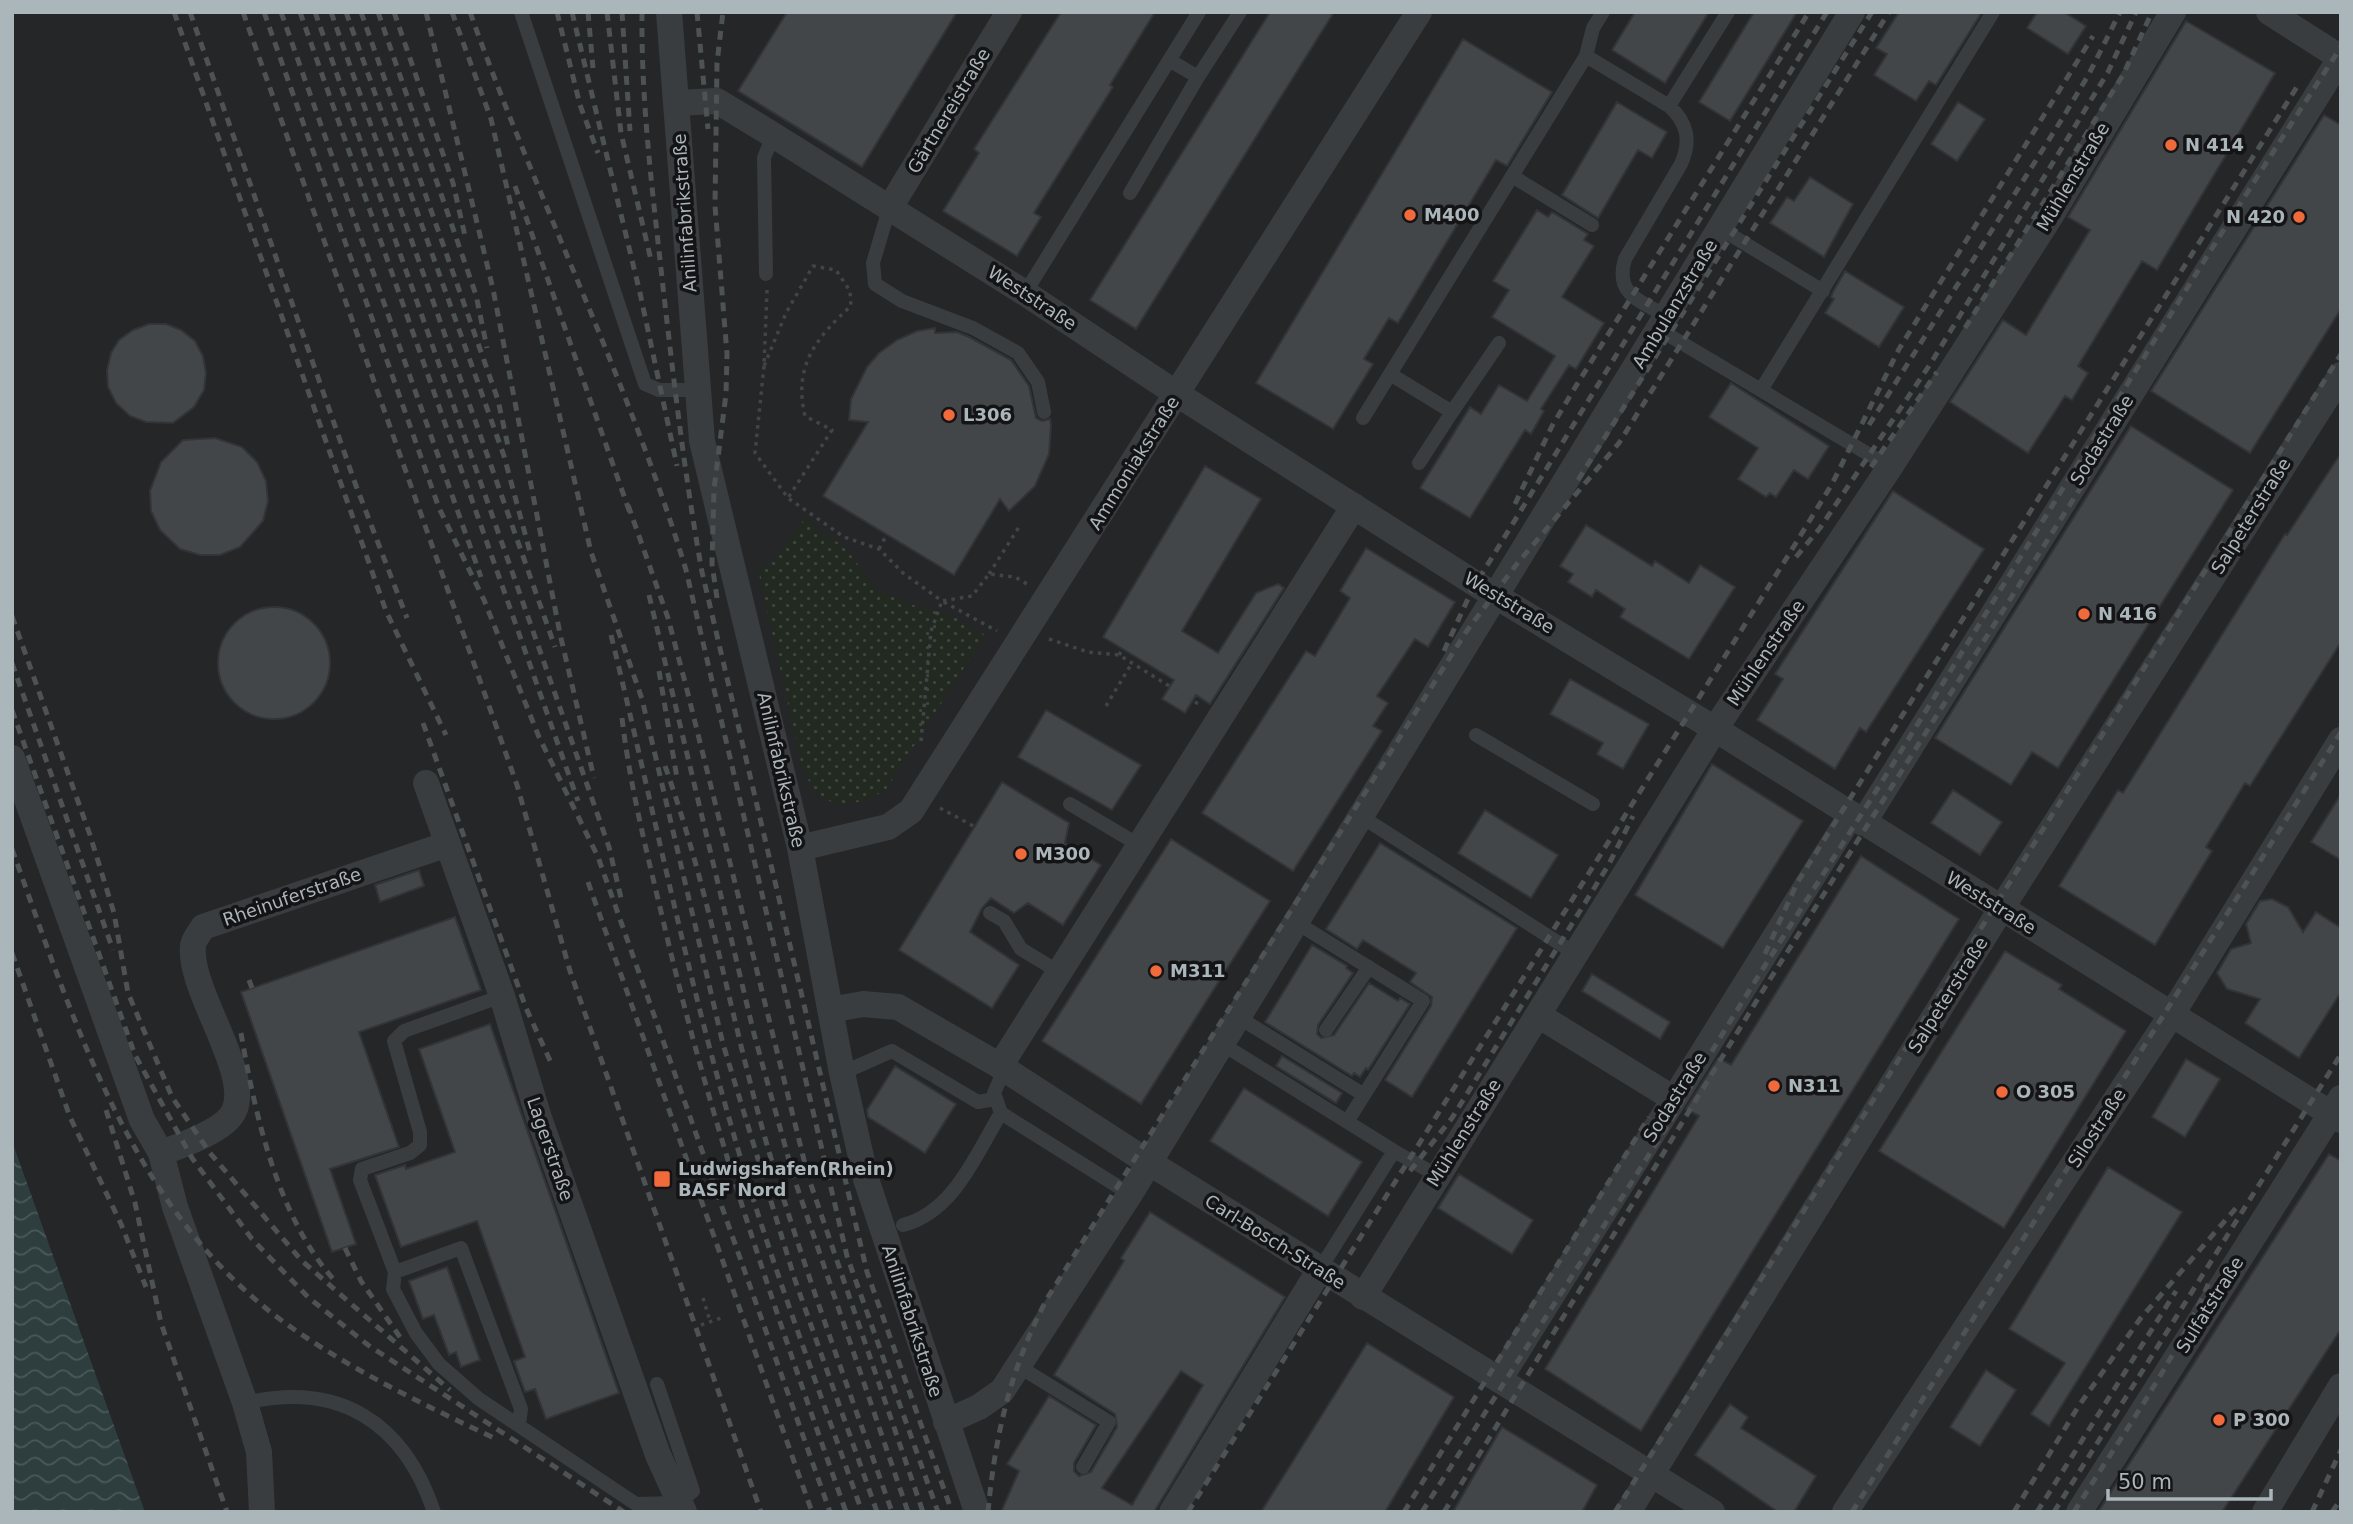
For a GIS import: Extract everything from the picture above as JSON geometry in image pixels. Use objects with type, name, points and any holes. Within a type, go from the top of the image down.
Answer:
[{"type":"street","name":"Anilinfabrikstraße","points":[[669,12],[702,441],[800,848],[842,1073],[866,1179],[977,1512]]},
{"type":"street","name":"Gärtnereistraße","points":[[889,209],[1009,12]]},
{"type":"street","name":"Ammoniakstraße","points":[[800,848],[888,827],[911,811],[1025,636],[1419,12]]},
{"type":"street","name":"Ambulanzstraße","points":[[946,1422],[994,1398],[1018,1366],[1130,1194],[1852,12]]},
{"type":"street","name":"Mühlenstraße","points":[[1363,1297],[1716,729],[1890,467],[2050,217],[2172,12]]},
{"type":"street","points":[[2269,12],[2341,58]]},
{"type":"street","name":"Sodastraße","points":[[1499,1380],[1674,1099],[1857,819],[2341,58]]},
{"type":"street","name":"Weststraße","points":[[676,103],[717,101],[1026,293],[1177,394],[1497,596],[1716,729],[2172,1014],[2337,1111]]},
{"type":"street","name":"Salpeterstraße","points":[[1628,1512],[2001,909],[2341,375]]},
{"type":"street","points":[[1002,1068],[1059,972],[1354,506]]},
{"type":"street","name":"Silostraße","points":[[1845,1512],[2172,1014],[2341,740]]},
{"type":"street","points":[[12,758],[142,1120],[161,1153],[175,1208],[246,1403],[259,1452],[262,1512]]},
{"type":"street","name":"Lagerstraße","points":[[426,783],[502,996],[539,1118],[681,1507]]},
{"type":"street","name":"Rheinuferstraße","points":[[161,1153],[222,1124],[234,1111],[236,1091],[230,1064],[195,968],[192,943],[203,928],[448,844]]},
{"type":"street","name":"Carl-Bosch-Straße","points":[[830,1010],[863,1004],[898,1007],[1002,1068],[1363,1297],[1712,1512]]},
{"type":"street","points":[[1538,1015],[1674,1099]]},
{"type":"street","name":"Sulfatstraße","points":[[2079,1512],[2337,1111]]},
{"type":"street","points":[[1172,1512],[1320,1269]]},
{"type":"street","points":[[2265,1512],[2341,1386]]},
{"type":"lane","points":[[521,12],[645,384],[659,390],[698,390]]},
{"type":"lane","points":[[1026,293],[1199,12]]},
{"type":"lane","points":[[1130,193],[1198,77],[1240,12]]},
{"type":"lane","points":[[1363,418],[1586,56],[1593,28],[1603,12]]},
{"type":"lane","points":[[1669,106],[1728,12]]},
{"type":"lane","points":[[1761,390],[1993,12]]},
{"type":"lane","points":[[1586,56],[1669,106],[1680,116],[1688,133],[1688,148],[1625,259],[1621,272],[1623,286],[1664,323],[1761,390],[1890,467]]},
{"type":"lane","points":[[1170,60],[1198,77]]},
{"type":"lane","points":[[766,274],[764,158],[773,135]]},
{"type":"lane","points":[[1512,176],[1592,225]]},
{"type":"lane","points":[[889,209],[873,263],[875,284],[902,301],[972,328],[1018,353],[1038,382],[1044,412]]},
{"type":"lane","points":[[1721,229],[1823,290]]},
{"type":"lane","points":[[1419,463],[1499,343]]},
{"type":"lane","points":[[1390,374],[1452,412]]},
{"type":"lane","points":[[1476,735],[1593,804]]},
{"type":"lane","points":[[1070,804],[1139,845]]},
{"type":"lane","points":[[1362,817],[1576,954]]},
{"type":"lane","points":[[990,913],[1004,921],[1021,949],[1059,972]]},
{"type":"lane","points":[[1297,923],[1423,1001],[1347,1122]]},
{"type":"lane","points":[[1326,1030],[1369,967]]},
{"type":"lane","points":[[502,996],[404,1031],[394,1041],[420,1132],[420,1145],[410,1153],[362,1169],[360,1180],[395,1272],[393,1289],[416,1333],[439,1364],[479,1399],[636,1504],[681,1507],[693,1491],[692,1484],[657,1384]]},
{"type":"lane","points":[[1238,1017],[1364,1095]]},
{"type":"lane","points":[[1222,1044],[1438,1176]]},
{"type":"lane","points":[[842,1073],[892,1051],[978,1102],[998,1106],[1130,1194]]},
{"type":"lane","points":[[903,1225],[924,1217],[944,1202],[998,1106],[995,1087],[1002,1068]]},
{"type":"lane","points":[[1320,1269],[1394,1151]]},
{"type":"lane","points":[[395,1272],[461,1248],[520,1409],[519,1426]]},
{"type":"lane","points":[[1018,1366],[1109,1422],[1083,1467]]},
{"type":"lane","points":[[246,1403],[275,1396],[302,1395],[328,1400],[354,1411],[390,1433],[416,1468],[434,1512]]},
{"type":"path","points":[[764,366],[786,313],[813,266],[836,270],[850,291],[851,306],[823,332],[805,365],[800,394],[805,416],[832,430],[788,498]]},
{"type":"path","points":[[766,274],[764,366],[755,453],[788,498],[844,537],[879,549],[903,573],[942,601],[1025,636],[1088,652],[1119,655],[1219,717]]},
{"type":"path","points":[[942,601],[972,596],[1019,527]]},
{"type":"path","points":[[879,549],[887,534]]},
{"type":"path","points":[[989,573],[1015,577],[1049,597]]},
{"type":"path","points":[[921,741],[931,631],[942,601]]},
{"type":"path","points":[[1119,655],[1123,649]]},
{"type":"path","points":[[1106,706],[1132,663]]},
{"type":"path","points":[[960,819],[975,827]]},
{"type":"path","points":[[703,1298],[710,1321]]},
{"type":"path","points":[[701,1325],[721,1318]]},
{"type":"shaded area","points":[[12,12],[2341,12],[2341,1512],[145,1512],[12,1141]]},
{"type":"shaded area","points":[[806,517],[815,529],[844,546],[876,589],[913,605],[953,616],[985,635],[885,791],[848,804],[828,800],[811,784],[803,771],[758,569],[771,564]]},
{"type":"water","points":[[12,1141],[145,1512],[12,1512]]},
{"type":"building","points":[[787,12],[957,12],[862,167],[738,91]]},
{"type":"building","points":[[1061,12],[1155,12],[1110,85],[1113,87],[1034,213],[1041,217],[1017,256],[943,211],[979,153],[974,149]]},
{"type":"building","points":[[1270,12],[1334,12],[1136,329],[1090,300]]},
{"type":"building","points":[[1635,12],[1709,12],[1665,83],[1612,50]]},
{"type":"building","points":[[1754,12],[1797,12],[1730,121],[1699,102]]},
{"type":"building","points":[[1899,12],[1982,12],[1936,85],[1929,81],[1916,101],[1874,75],[1887,54],[1876,48]]},
{"type":"building","points":[[2037,12],[2064,12],[2086,26],[2068,54],[2027,28]]},
{"type":"building","points":[[2186,21],[2275,73],[2157,270],[2142,261],[2078,366],[2088,373],[2072,400],[2065,396],[2028,453],[1950,402],[2003,320],[2026,335],[2090,230],[2068,217]]},
{"type":"building","name":"M400","points":[[1463,39],[1552,92],[1507,166],[1496,160],[1398,323],[1389,318],[1364,359],[1373,364],[1333,429],[1256,383]]},
{"type":"building","points":[[1617,102],[1667,132],[1652,158],[1638,150],[1598,218],[1562,195]]},
{"type":"building","points":[[1958,102],[1985,119],[1957,161],[1931,144]]},
{"type":"building","name":"N 420","points":[[2324,115],[2341,125],[2341,309],[2250,453],[2151,391]]},
{"type":"building","points":[[1810,177],[1853,204],[1824,257],[1770,223],[1787,197],[1794,201]]},
{"type":"building","points":[[1537,210],[1548,217],[1552,212],[1588,234],[1584,240],[1594,246],[1562,297],[1604,323],[1576,369],[1569,365],[1541,409],[1544,411],[1531,434],[1525,430],[1470,518],[1420,488],[1470,407],[1481,414],[1499,385],[1527,401],[1555,356],[1492,317],[1509,290],[1493,281]]},
{"type":"building","points":[[1845,271],[1904,307],[1879,347],[1825,313],[1834,299],[1831,297]]},
{"type":"building","points":[[149,324],[166,324],[181,330],[195,341],[203,356],[206,373],[204,390],[194,407],[173,423],[146,422],[130,416],[116,403],[108,387],[107,370],[111,353],[119,340],[133,330]]},
{"type":"building","name":"L306","points":[[935,328],[935,333],[957,332],[969,337],[1011,360],[1029,386],[1036,418],[1042,421],[1050,419],[1051,425],[1049,454],[1035,486],[1009,511],[1000,499],[954,575],[823,496],[868,422],[849,420],[851,399],[867,367],[879,353],[897,340],[917,331]]},
{"type":"building","points":[[1731,383],[1829,446],[1808,479],[1794,470],[1776,497],[1770,493],[1766,497],[1738,479],[1758,448],[1709,417]]},
{"type":"building","name":"N 416","points":[[2131,426],[2233,490],[2058,768],[2032,752],[2011,785],[1935,738]]},
{"type":"building","points":[[215,438],[242,447],[257,462],[266,481],[268,501],[263,521],[240,547],[220,555],[200,555],[180,549],[160,530],[151,511],[150,491],[161,462],[183,440]]},
{"type":"building","points":[[2341,453],[2341,642],[2250,786],[2245,783],[2206,847],[2212,851],[2155,945],[2059,886],[2118,790],[2123,793],[2285,534],[2287,535]]},
{"type":"building","points":[[1205,466],[1261,499],[1182,631],[1218,653],[1256,593],[1278,584],[1284,588],[1210,704],[1196,695],[1185,713],[1162,699],[1174,680],[1103,637]]},
{"type":"building","points":[[1893,491],[1984,549],[1866,732],[1860,728],[1835,769],[1757,720],[1783,679],[1775,674]]},
{"type":"building","points":[[1586,525],[1652,566],[1655,561],[1689,583],[1700,565],[1735,587],[1689,659],[1620,617],[1625,609],[1596,590],[1592,597],[1568,582],[1573,574],[1560,566]]},
{"type":"building","points":[[1366,548],[1455,602],[1428,647],[1415,639],[1377,696],[1388,703],[1373,726],[1382,731],[1293,871],[1202,813],[1306,651],[1315,656],[1350,598],[1340,591]]},
{"type":"building","points":[[274,607],[295,611],[313,624],[326,642],[330,663],[326,684],[313,702],[295,715],[274,719],[253,715],[235,702],[222,684],[218,663],[222,642],[235,624],[253,611]]},
{"type":"building","points":[[1570,679],[1649,724],[1623,769],[1597,754],[1603,743],[1550,714]]},
{"type":"building","points":[[1046,710],[1141,765],[1112,810],[1018,757]]},
{"type":"building","points":[[1712,764],[1803,821],[1723,948],[1635,895]]},
{"type":"building","name":"M300","points":[[1002,782],[1069,823],[1065,843],[1101,865],[1063,925],[1028,903],[1014,913],[991,898],[982,908],[970,932],[1019,965],[992,1008],[899,950]]},
{"type":"building","points":[[1953,790],[2002,822],[1980,855],[1931,823]]},
{"type":"building","points":[[2341,794],[2341,860],[2311,842]]},
{"type":"building","points":[[1485,810],[1558,855],[1531,898],[1458,853]]},
{"type":"building","name":"M311","points":[[1171,839],[1270,901],[1141,1104],[1042,1041]]},
{"type":"building","points":[[1380,843],[1517,928],[1412,1097],[1385,1080],[1431,1006],[1432,997],[1410,982],[1416,973],[1363,940],[1357,949],[1326,929]]},
{"type":"building","points":[[1861,856],[1959,919],[1641,1431],[1545,1369],[1699,1116],[1686,1109],[1718,1058],[1731,1065]]},
{"type":"building","points":[[419,870],[424,886],[380,902],[375,885]]},
{"type":"building","points":[[2272,899],[2288,907],[2303,932],[2316,912],[2341,928],[2341,992],[2299,1058],[2245,1023],[2260,999],[2227,989],[2217,973],[2231,949],[2251,943],[2246,924],[2260,901]]},
{"type":"building","points":[[455,917],[481,990],[359,1032],[399,1147],[330,1169],[356,1244],[332,1252],[241,992]]},
{"type":"building","points":[[1312,945],[1347,966],[1353,973],[1318,1025],[1317,1034],[1321,1038],[1334,1035],[1369,983],[1398,1001],[1400,998],[1410,1004],[1368,1070],[1366,1068],[1360,1077],[1354,1073],[1352,1076],[1265,1022]]},
{"type":"building","name":"O 305","points":[[2005,951],[2062,985],[2059,989],[2126,1031],[2004,1228],[1879,1151]]},
{"type":"building","points":[[1592,974],[1670,1022],[1660,1039],[1582,991]]},
{"type":"building","points":[[490,1024],[619,1393],[546,1419],[535,1389],[525,1392],[514,1361],[525,1357],[477,1221],[401,1247],[375,1175],[405,1165],[406,1169],[455,1152],[419,1049]]},
{"type":"building","points":[[1282,1056],[1342,1093],[1336,1103],[1276,1066]]},
{"type":"building","points":[[2186,1059],[2220,1079],[2185,1137],[2152,1117]]},
{"type":"building","points":[[895,1066],[956,1104],[925,1153],[868,1117],[867,1110]]},
{"type":"building","points":[[1244,1088],[1362,1162],[1328,1216],[1210,1141]]},
{"type":"building","name":"P 300","points":[[2329,1154],[2341,1161],[2341,1329],[2222,1512],[2098,1512]]},
{"type":"building","points":[[2108,1167],[2182,1212],[2049,1426],[2031,1414],[2065,1363],[2009,1329]]},
{"type":"building","points":[[1459,1174],[1533,1220],[1512,1254],[1438,1208]]},
{"type":"building","points":[[1150,1212],[1285,1297],[1154,1512],[1001,1512],[1019,1471],[1007,1464],[1049,1396],[1096,1425],[1074,1463],[1074,1471],[1079,1476],[1091,1472],[1117,1427],[1115,1414],[1054,1375],[1124,1261],[1121,1258]],"holes":[[[1181,1371],[1203,1385],[1132,1505],[1102,1488]]]},
{"type":"building","points":[[447,1267],[480,1360],[461,1367],[456,1352],[449,1355],[434,1315],[423,1319],[409,1281]]},
{"type":"building","points":[[1367,1343],[1454,1397],[1385,1512],[1261,1512]]},
{"type":"building","points":[[1986,1370],[2016,1390],[1980,1446],[1950,1427]]},
{"type":"building","points":[[1730,1404],[1748,1417],[1741,1428],[1816,1476],[1794,1512],[1778,1512],[1695,1455]]},
{"type":"building","points":[[1502,1427],[1597,1485],[1582,1512],[1453,1512]]},
{"type":"railway","points":[[174,12],[386,611],[446,735]]},
{"type":"railway","points":[[190,12],[355,483],[407,618]]},
{"type":"railway","points":[[243,12],[517,785],[570,971],[761,1512]]},
{"type":"railway","points":[[264,12],[439,508],[484,600],[539,737],[598,857],[830,1512]]},
{"type":"railway","points":[[281,12],[481,577]]},
{"type":"railway","points":[[300,12],[578,801]]},
{"type":"railway","points":[[315,12],[609,847],[621,898]]},
{"type":"railway","points":[[331,12],[555,647]]},
{"type":"railway","points":[[346,12],[504,456],[530,552]]},
{"type":"railway","points":[[361,12],[498,400],[508,446]]},
{"type":"railway","points":[[378,12],[476,295],[487,348]]},
{"type":"railway","points":[[394,12],[453,183],[465,236]]},
{"type":"railway","points":[[426,12],[493,289],[560,634],[594,778]]},
{"type":"railway","points":[[452,12],[491,119],[591,552],[642,699],[723,1044],[795,1280],[877,1512]]},
{"type":"railway","points":[[470,12],[524,152],[610,359],[663,499],[686,570],[847,1256],[938,1512]]},
{"type":"railway","points":[[557,12],[580,105],[598,153]]},
{"type":"railway","points":[[572,12],[640,293],[677,466]]},
{"type":"railway","points":[[588,12],[593,68]]},
{"type":"railway","points":[[607,12],[621,133],[651,260]]},
{"type":"railway","points":[[622,12],[630,131]]},
{"type":"railway","points":[[642,12],[646,116],[655,218],[680,430],[702,572],[867,1272],[952,1512]]},
{"type":"railway","points":[[697,12],[708,129]]},
{"type":"railway","points":[[717,598],[712,564],[714,489],[726,394],[727,354],[715,206],[717,63],[723,12]]},
{"type":"railway","points":[[1515,504],[1552,426],[1809,12]]},
{"type":"railway","points":[[1444,651],[1472,590],[1827,12]]},
{"type":"railway","points":[[1578,480],[1872,12]]},
{"type":"railway","points":[[988,1512],[995,1456],[1007,1402],[1024,1349],[1048,1297],[1466,632],[1516,565],[1619,443],[1889,12]]},
{"type":"railway","points":[[1869,425],[2062,119],[2089,74],[2120,12]]},
{"type":"railway","points":[[1796,557],[1820,528],[1931,363],[2108,72],[2136,12]]},
{"type":"railway","points":[[1965,328],[2123,75],[2152,12]]},
{"type":"railway","points":[[1188,1512],[1791,551],[1832,484],[1899,349],[2093,36]]},
{"type":"railway","points":[[1422,1512],[1673,1117],[2178,302],[2341,47]]},
{"type":"railway","points":[[1765,954],[1797,883],[2300,82]]},
{"type":"railway","points":[[515,186],[630,513]]},
{"type":"railway","points":[[1615,1512],[2341,354]]},
{"type":"railway","points":[[1871,467],[1937,372]]},
{"type":"railway","points":[[1444,1512],[1762,992],[2124,419]]},
{"type":"railway","points":[[628,505],[668,618],[808,1176],[923,1512]]},
{"type":"railway","points":[[649,595],[754,1034],[794,1178],[908,1512]]},
{"type":"railway","points":[[12,616],[90,835],[114,913],[128,993],[172,1097],[210,1153],[302,1261],[450,1390]]},
{"type":"railway","points":[[611,635],[683,942],[745,1174],[862,1512]]},
{"type":"railway","points":[[12,663],[113,950]]},
{"type":"railway","points":[[659,671],[677,778]]},
{"type":"railway","points":[[12,710],[135,1055],[192,1158],[252,1239],[309,1298],[368,1345],[624,1512]]},
{"type":"railway","points":[[622,718],[645,845],[723,1145],[770,1292],[846,1512]]},
{"type":"railway","points":[[423,723],[526,1008],[553,1067]]},
{"type":"railway","points":[[1852,1512],[2341,732]]},
{"type":"railway","points":[[665,766],[681,812],[707,907],[767,1145],[811,1283],[892,1512]]},
{"type":"railway","points":[[1410,1171],[1452,1118],[1609,864],[1633,816]]},
{"type":"railway","points":[[12,849],[84,1043],[113,1106],[146,1166],[184,1223],[229,1275],[306,1338],[386,1385],[498,1440]]},
{"type":"railway","points":[[588,882],[812,1512]]},
{"type":"railway","points":[[12,953],[70,1117],[121,1224],[146,1287]]},
{"type":"railway","points":[[249,980],[252,988]]},
{"type":"railway","points":[[241,1033],[262,1131],[284,1197],[316,1257],[336,1282]]},
{"type":"railway","points":[[2054,1512],[2341,1054]]},
{"type":"railway","points":[[106,1110],[135,1203],[161,1323],[227,1512]]},
{"type":"railway","points":[[1404,1512],[1649,1117]]},
{"type":"railway","points":[[2014,1512],[2078,1407],[2140,1319],[2236,1208]]},
{"type":"railway","points":[[345,1248],[361,1281],[402,1340]]},
{"type":"railway","points":[[2074,1512],[2164,1369],[2210,1280]]},
{"type":"railway","points":[[2037,1512],[2176,1291]]},
{"type":"railway","points":[[2312,1512],[2341,1450]]},
{"type":"railway","points":[[2332,1512],[2341,1499]]},
{"type":"place","name":"N 414","points":[[2171,145]]},
{"type":"place","name":"M400","points":[[1410,215]]},
{"type":"place","name":"N 420","points":[[2299,217]]},
{"type":"place","name":"L306","points":[[949,415]]},
{"type":"place","name":"N 416","points":[[2084,614]]},
{"type":"place","name":"M300","points":[[1021,854]]},
{"type":"place","name":"M311","points":[[1156,971]]},
{"type":"place","name":"N311","points":[[1774,1086]]},
{"type":"place","name":"O 305","points":[[2002,1092]]},
{"type":"place","name":"Ludwigshafen(Rhein) BASF Nord","points":[[662,1179]]},
{"type":"place","name":"P 300","points":[[2219,1420]]}]
